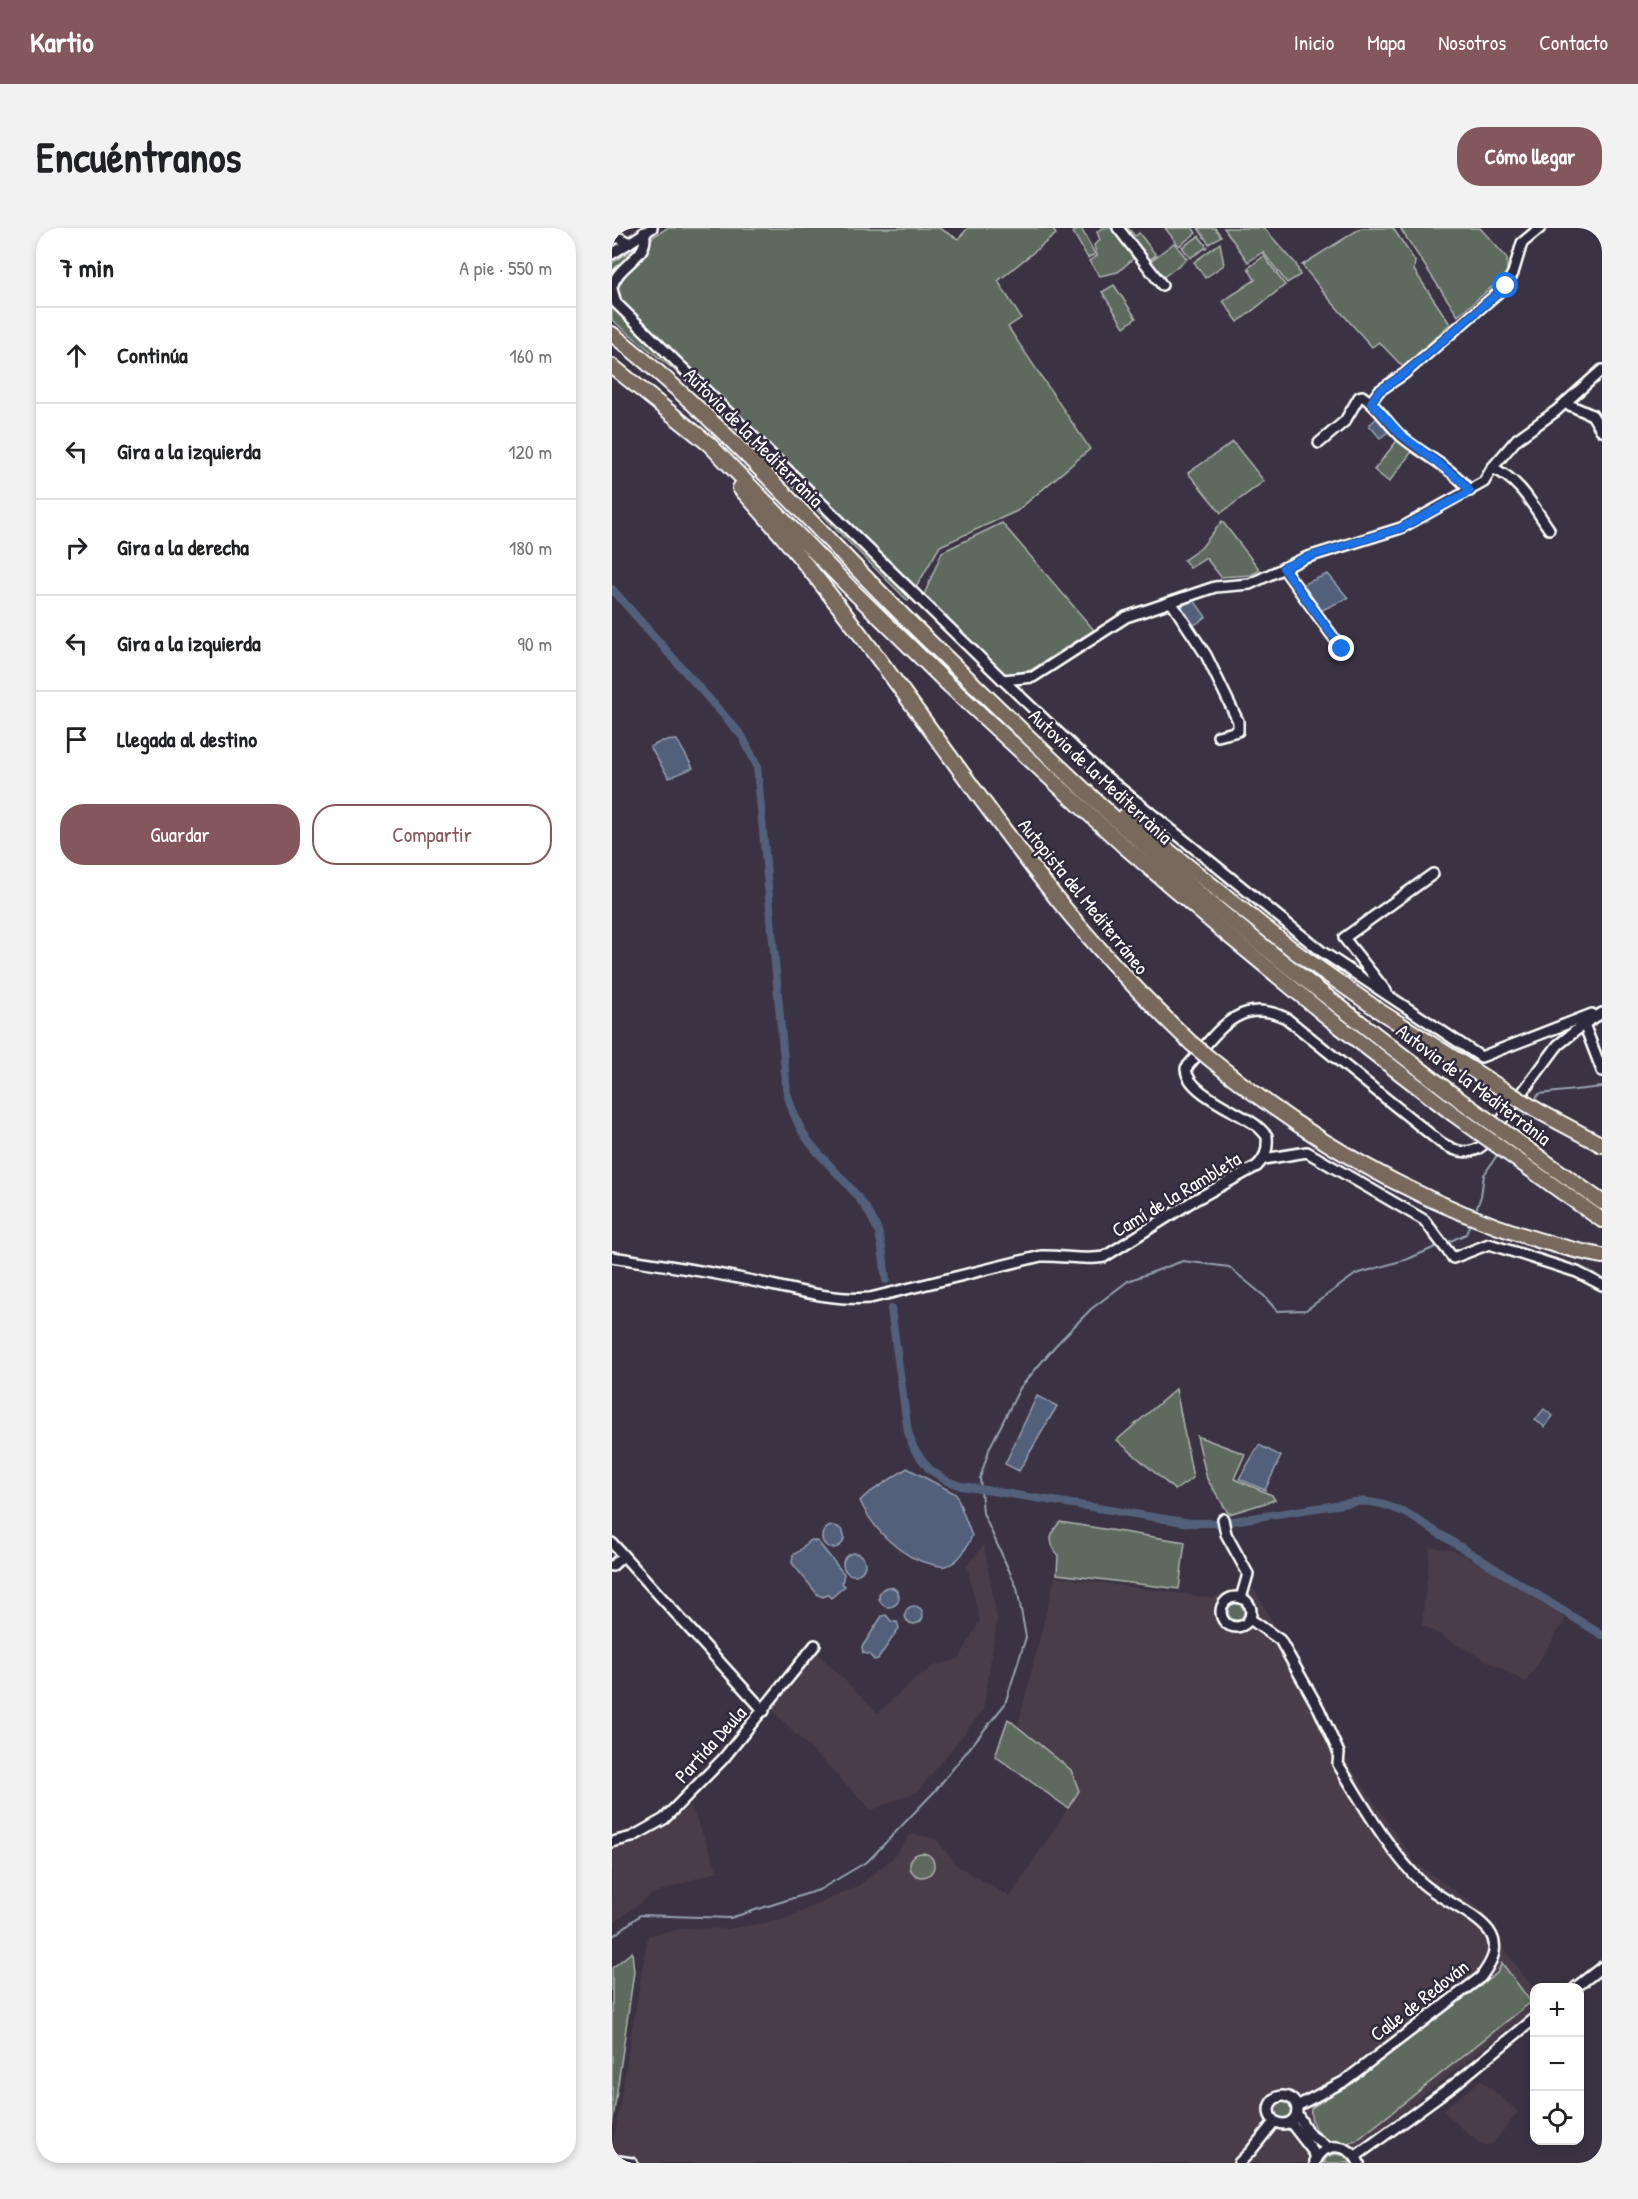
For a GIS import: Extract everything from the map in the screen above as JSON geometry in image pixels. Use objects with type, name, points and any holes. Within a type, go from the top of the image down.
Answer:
[{"type":"highway","name":"Autovia de la Mediterrània","points":[[612,334],[698,407],[932,644],[1034,739],[1094,800],[1208,900],[1460,1100],[1602,1202]]},
{"type":"highway","name":"Autovia de la Mediterrània","points":[[612,366],[709,444],[950,686],[1124,846],[1218,927],[1452,1113],[1602,1220]]},
{"type":"highway","name":"Autopista del Mediterráneo","points":[[661,404],[744,492],[808,565],[905,692],[1008,835],[1071,916],[1147,1001],[1191,1043],[1283,1116],[1341,1153],[1454,1210],[1533,1238],[1602,1256]]},
{"type":"highway","points":[[1034,739],[1227,899],[1297,953],[1381,1012],[1501,1088],[1602,1145]]},
{"type":"street","points":[[1118,228],[1162,285]]},
{"type":"street","points":[[1371,402],[1379,391],[1404,374],[1506,286],[1513,273],[1522,243],[1540,228]]},
{"type":"street","points":[[612,254],[648,230]]},
{"type":"street","points":[[648,230],[645,248],[614,277],[612,288],[616,303],[1100,772],[1321,951],[1481,1057],[1602,1011]]},
{"type":"street","points":[[612,238],[620,238],[629,243]]},
{"type":"street","points":[[1003,680],[1033,677],[1126,618],[1215,587],[1250,584],[1305,558],[1401,528],[1484,482],[1492,468],[1518,439],[1602,370]]},
{"type":"street","points":[[1319,443],[1345,421],[1359,397],[1362,396],[1371,402],[1401,435],[1460,480],[1470,491]]},
{"type":"street","points":[[1565,402],[1592,415],[1602,431]]},
{"type":"street","points":[[1492,468],[1505,473],[1521,487],[1549,529]]},
{"type":"street","points":[[1283,568],[1342,649]]},
{"type":"street","points":[[1171,602],[1206,655],[1238,721],[1238,731],[1218,736]]},
{"type":"street","points":[[1391,997],[1344,938],[1433,874]]},
{"type":"street","name":"Camí de la Rambleta","points":[[612,1257],[723,1275],[835,1297],[870,1298],[1041,1256],[1060,1255],[1090,1260],[1104,1257],[1193,1201],[1257,1166],[1264,1159],[1268,1147],[1267,1136],[1256,1125],[1202,1091],[1186,1072],[1186,1068],[1239,1014],[1255,1009],[1272,1011],[1286,1018],[1440,1142],[1455,1151],[1467,1152],[1477,1150],[1483,1145],[1558,1045],[1602,1011]]},
{"type":"street","points":[[1584,1024],[1602,1071]]},
{"type":"street","points":[[1264,1159],[1307,1152],[1424,1220],[1453,1258],[1489,1244],[1578,1272],[1602,1285]]},
{"type":"street","points":[[1224,1523],[1226,1534],[1248,1574],[1241,1598]]},
{"type":"street","points":[[612,1544],[764,1711]]},
{"type":"street","points":[[612,1566],[623,1556]]},
{"type":"street","points":[[1231,1598],[1241,1598],[1249,1604],[1250,1619],[1246,1624],[1231,1626],[1223,1618],[1222,1608],[1231,1598]]},
{"type":"street","name":"Calle de Redován","points":[[1250,1619],[1281,1640],[1319,1709],[1339,1753],[1338,1764],[1392,1847],[1422,1882],[1489,1932],[1495,1947],[1493,1961],[1481,1977],[1343,2082],[1297,2110]]},
{"type":"street","name":"Partida Deula","points":[[612,1842],[632,1837],[664,1819],[723,1759],[815,1646]]},
{"type":"street","points":[[1581,1983],[1602,1967]]},
{"type":"street","points":[[1315,2163],[1322,2152],[1329,2148],[1343,2147],[1357,2159],[1455,2084],[1530,2022]]},
{"type":"street","points":[[1274,2122],[1269,2110],[1270,2104],[1277,2097],[1288,2096],[1310,2134],[1329,2148]]},
{"type":"street","points":[[1274,2122],[1286,2125],[1291,2123],[1297,2110]]},
{"type":"street","points":[[1239,2163],[1274,2122]]},
{"type":"street","points":[[1291,2123],[1315,2154],[1315,2163]]},
{"type":"street","points":[[612,2160],[632,2163]]},
{"type":"shaded area","points":[[984,1545],[997,1620],[983,1710],[918,1791],[872,1810],[771,1709],[817,1653],[878,1713],[913,1681],[934,1666],[959,1659],[980,1621],[967,1566]]},
{"type":"shaded area","points":[[1430,1547],[1453,1550],[1489,1569],[1566,1618],[1526,1682],[1422,1625]]},
{"type":"shaded area","points":[[1055,1577],[1213,1598],[1229,1590],[1255,1590],[1353,1771],[1416,1863],[1484,1912],[1509,1956],[1530,1984],[1530,2012],[1359,2146],[1363,2163],[612,2163],[612,2150],[648,1936],[686,1928],[727,1929],[783,1920],[858,1886],[892,1859],[911,1834],[936,1839],[956,1865],[1010,1897],[1079,1791],[1071,1770],[1018,1725]]},
{"type":"shaded area","points":[[691,1806],[718,1871],[652,1894],[612,1924],[612,1848],[642,1840]]},
{"type":"shaded area","points":[[1481,2080],[1518,2112],[1493,2143],[1487,2145],[1479,2143],[1442,2110]]},
{"type":"green space","points":[[667,228],[939,228],[958,239],[968,228],[1052,228],[1056,234],[998,281],[1021,318],[1008,327],[1090,449],[1017,511],[940,546],[908,601],[684,378],[612,320],[612,263]]},
{"type":"green space","points":[[1081,228],[1095,254],[1088,258],[1073,232]]},
{"type":"green space","points":[[1102,228],[1113,228],[1135,257],[1118,272],[1100,276],[1089,261],[1097,256],[1094,245],[1100,240],[1097,232]]},
{"type":"green space","points":[[1123,228],[1128,228],[1135,236],[1139,233],[1156,255],[1148,261]]},
{"type":"green space","points":[[1165,228],[1193,228],[1196,233],[1179,246]]},
{"type":"green space","points":[[1198,228],[1215,228],[1221,236],[1209,244]]},
{"type":"green space","points":[[1224,228],[1264,228],[1296,264],[1300,275],[1287,283],[1263,252],[1248,262]]},
{"type":"green space","points":[[1361,228],[1393,228],[1415,261],[1414,270],[1450,324],[1403,367],[1379,342],[1372,347],[1302,265]]},
{"type":"green space","points":[[1400,228],[1480,228],[1507,258],[1507,274],[1458,316]]},
{"type":"green space","points":[[1199,236],[1207,247],[1190,258],[1182,247]]},
{"type":"green space","points":[[1174,243],[1187,259],[1161,279],[1149,262]]},
{"type":"green space","points":[[1220,243],[1224,265],[1205,278],[1194,262]]},
{"type":"green space","points":[[1264,256],[1285,285],[1238,322],[1223,301],[1255,280],[1248,268]]},
{"type":"green space","points":[[1114,285],[1136,318],[1124,327],[1102,292]]},
{"type":"green space","points":[[1399,438],[1414,449],[1389,482],[1374,470]]},
{"type":"green space","points":[[1233,442],[1264,481],[1221,513],[1188,473]]},
{"type":"green space","points":[[1222,521],[1260,570],[1251,575],[1221,577],[1206,558],[1190,568],[1184,560],[1201,548]]},
{"type":"green space","points":[[1002,523],[1094,630],[1031,670],[1005,675],[924,595],[942,552]]},
{"type":"green space","points":[[1176,1389],[1193,1478],[1175,1490],[1117,1440]]},
{"type":"green space","points":[[1197,1436],[1245,1454],[1234,1479],[1272,1495],[1275,1500],[1229,1514],[1207,1479]]},
{"type":"green space","points":[[1060,1522],[1185,1542],[1179,1589],[1057,1574],[1058,1555],[1051,1538]]},
{"type":"green space","points":[[1233,1604],[1239,1604],[1244,1612],[1242,1618],[1233,1620],[1228,1615],[1228,1609]]},
{"type":"green space","points":[[1008,1719],[1071,1770],[1079,1791],[1068,1808],[995,1756]]},
{"type":"green space","points":[[917,1853],[927,1853],[934,1860],[934,1870],[927,1877],[917,1877],[910,1870],[910,1860]]},
{"type":"green space","points":[[632,1952],[634,1972],[612,2126],[612,1968]]},
{"type":"green space","points":[[1502,1963],[1530,2003],[1356,2141],[1339,2143],[1331,2141],[1318,2132],[1311,2117],[1311,2108],[1357,2079],[1497,1973]]},
{"type":"green space","points":[[1283,2101],[1291,2106],[1292,2110],[1287,2118],[1283,2119],[1275,2114],[1274,2110],[1279,2102]]},
{"type":"green space","points":[[1336,2154],[1346,2156],[1351,2163],[1323,2163],[1327,2157]]},
{"type":"water","points":[[1377,418],[1388,432],[1380,438],[1369,425]]},
{"type":"water","points":[[1328,574],[1348,598],[1320,611],[1301,585]]},
{"type":"water","points":[[1194,600],[1206,617],[1193,626],[1180,607]]},
{"type":"water","points":[[677,740],[693,768],[669,778],[650,747],[662,741]]},
{"type":"water","points":[[1037,1396],[1057,1406],[1019,1471],[1005,1464]]},
{"type":"water","points":[[1544,1409],[1553,1416],[1545,1427],[1535,1420]]},
{"type":"water","points":[[1259,1445],[1281,1456],[1265,1490],[1239,1479]]},
{"type":"water","points":[[907,1468],[956,1494],[972,1536],[962,1554],[950,1565],[940,1566],[920,1561],[899,1549],[880,1532],[860,1501]]},
{"type":"water","points":[[833,1526],[841,1529],[844,1537],[841,1545],[833,1548],[825,1545],[822,1537],[825,1529]]},
{"type":"water","points":[[812,1540],[818,1542],[844,1574],[842,1583],[845,1586],[831,1598],[828,1595],[823,1597],[818,1595],[792,1563],[793,1555]]},
{"type":"water","points":[[854,1553],[862,1556],[865,1564],[862,1572],[854,1575],[846,1572],[843,1564],[846,1556]]},
{"type":"water","points":[[889,1587],[896,1590],[899,1597],[896,1604],[889,1607],[882,1604],[879,1597],[882,1590]]},
{"type":"water","points":[[910,1606],[918,1606],[923,1611],[921,1622],[910,1624],[905,1619],[905,1611]]},
{"type":"water","points":[[886,1615],[892,1622],[897,1622],[899,1628],[878,1659],[874,1660],[869,1654],[863,1653],[862,1647],[882,1616]]},
{"type":"waterway","points":[[612,589],[742,736],[757,766],[787,1093],[796,1119],[806,1137],[858,1197],[874,1221],[879,1234],[886,1280]]},
{"type":"waterway","points":[[1532,1103],[1539,1094],[1602,1087]]},
{"type":"waterway","points":[[1512,1133],[1528,1110]]},
{"type":"waterway","points":[[1475,1213],[1481,1196],[1484,1175],[1499,1152]]},
{"type":"waterway","points":[[1446,1243],[1466,1234],[1471,1221]]},
{"type":"waterway","points":[[612,1937],[640,1915],[730,1918],[819,1890],[868,1861],[935,1791],[1005,1704],[1026,1637],[1017,1588],[983,1513],[980,1478],[990,1447],[1020,1388],[1055,1346],[1091,1309],[1128,1281],[1183,1261],[1229,1267],[1264,1296],[1277,1311],[1306,1310],[1356,1274],[1408,1259],[1440,1245]]},
{"type":"waterway","points":[[891,1309],[908,1432],[914,1449],[930,1470],[947,1481],[961,1486],[1190,1523],[1220,1523],[1355,1502],[1381,1504],[1406,1513],[1602,1635]]},
{"type":"route","points":[[1342,649],[1283,568],[1305,558],[1401,528],[1470,491],[1460,480],[1406,440],[1371,402],[1379,391],[1404,374],[1506,286]]}]
